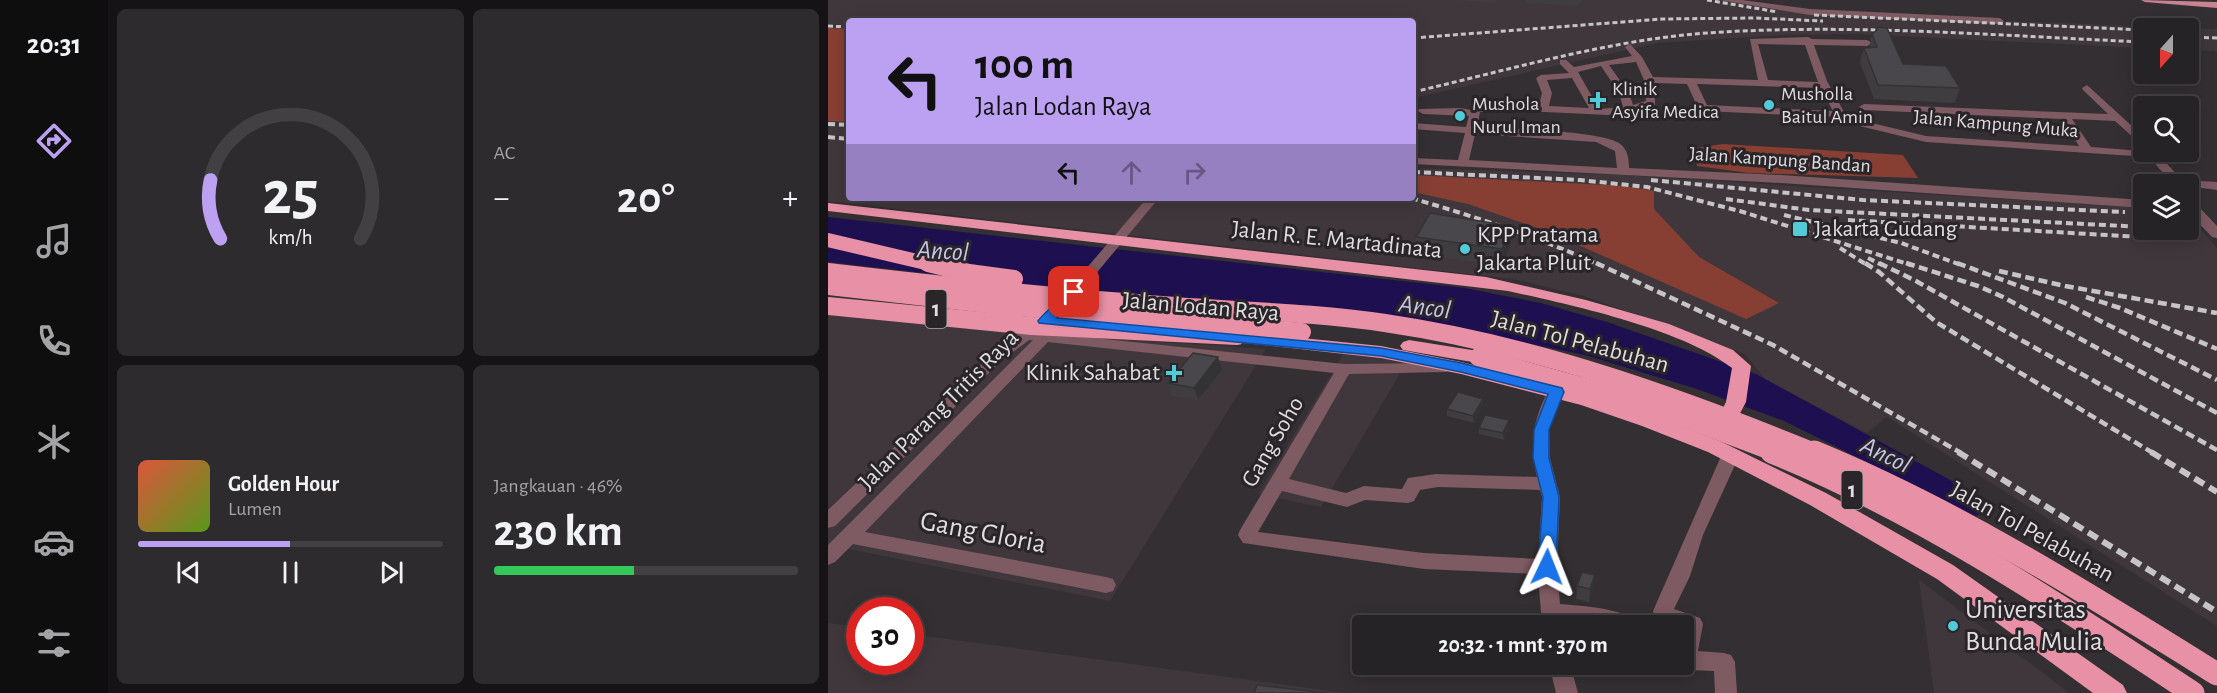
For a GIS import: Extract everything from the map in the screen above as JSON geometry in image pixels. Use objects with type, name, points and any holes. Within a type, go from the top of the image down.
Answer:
[{"type":"highway","name":"Jalan R. E. Martadinata","points":[[828,207],[1114,243],[1489,282],[1536,291],[1687,337],[1732,356],[1742,366],[1736,402],[1721,446]]},
{"type":"highway","points":[[828,240],[988,276],[1126,292],[1230,300],[1329,317]]},
{"type":"highway","name":"Jalan Tol Pelabuhan","points":[[828,272],[1127,302],[1386,323],[1518,350],[1633,381],[1771,432],[1886,484],[1994,539],[2118,610],[2217,674]]},
{"type":"highway","name":"Jalan Tol Pelabuhan","points":[[828,286],[981,305],[1302,332],[1435,349],[1478,357],[1570,380],[1714,429],[1834,481],[1949,540],[2073,614],[2193,693]]},
{"type":"highway","name":"Jalan Lodan Raya","points":[[828,297],[1051,323],[1155,329],[1363,350],[1461,368],[1556,392],[1721,446],[1945,572],[2114,693]]},
{"type":"highway","points":[[828,306],[1092,332],[1243,336],[1302,332]]},
{"type":"main road","points":[[2145,0],[2217,5]]},
{"type":"street","points":[[1724,0],[1810,12],[2000,21]]},
{"type":"street","points":[[1808,40],[1826,88],[1840,114]]},
{"type":"street","points":[[1764,83],[1753,41],[1808,40],[1867,43]]},
{"type":"street","points":[[1475,114],[1460,111],[1423,110],[1417,126],[1472,129],[1543,109],[1598,112],[1629,109],[1651,103],[1650,80],[1639,58],[1630,47]]},
{"type":"street","points":[[1543,109],[1546,93],[1540,78],[1573,72],[1609,61],[1639,58]]},
{"type":"street","points":[[1563,62],[1573,72],[1598,112],[1597,139]]},
{"type":"street","points":[[1604,64],[1624,93],[1629,109]]},
{"type":"street","points":[[1650,80],[1764,83],[1826,88]]},
{"type":"street","points":[[1690,80],[1703,108],[1840,114]]},
{"type":"street","points":[[2087,88],[2133,133]]},
{"type":"street","name":"Jalan Kampung Muka","points":[[1864,106],[1919,115],[2117,118]]},
{"type":"street","points":[[1463,163],[1476,109],[1505,120],[1597,139],[1621,149],[1624,154],[1623,171]]},
{"type":"street","name":"Jalan Kampung Muka","points":[[1840,114],[1851,122],[1900,133],[2088,151],[2133,152]]},
{"type":"street","points":[[2065,116],[2088,151]]},
{"type":"street","points":[[1900,133],[1900,147]]},
{"type":"street","name":"Jalan Kampung Bandan","points":[[1416,161],[1781,179],[2133,203]]},
{"type":"street","points":[[2159,162],[2169,174]]},
{"type":"street","points":[[2199,185],[2217,186]]},
{"type":"street","points":[[1051,323],[1150,201]]},
{"type":"street","points":[[2199,215],[2217,234]]},
{"type":"street","name":"Jalan Lodan Raya","points":[[1025,335],[1051,323],[1344,369],[1461,368]]},
{"type":"street","name":"Jalan Parang Tritis Raya","points":[[828,557],[1051,323]]},
{"type":"street","name":"Jalan Parang Tritis Raya","points":[[828,520],[997,357],[1025,335]]},
{"type":"street","name":"Gang Soho","points":[[1344,369],[1248,531],[1251,538],[1424,561],[1547,567]]},
{"type":"street","points":[[1551,615],[1547,567],[1551,497],[1541,458],[1541,430],[1556,392]]},
{"type":"street","points":[[1666,615],[1663,614],[1663,611],[1680,576],[1721,446]]},
{"type":"street","points":[[1277,483],[1347,500],[1364,493],[1408,496],[1414,483],[1431,483],[1436,480],[1548,484]]},
{"type":"street","name":"Gang Gloria","points":[[849,536],[1106,585]]},
{"type":"street","points":[[1694,660],[1724,662],[1726,693]]},
{"type":"street","points":[[1562,675],[1567,693]]},
{"type":"shaded area","points":[[828,0],[1721,0],[1808,12],[2133,26],[2133,48],[1857,34],[1781,35],[1658,43],[1416,97],[1416,18],[846,18],[846,201],[1416,201],[1416,168],[1622,175],[2133,207],[2133,240],[2199,240],[2199,227],[2217,248],[2217,626],[1887,417],[1867,433],[1765,379],[1745,354],[1584,296],[1514,279],[828,201]]},
{"type":"shaded area","points":[[828,28],[846,29],[846,122],[828,121]]},
{"type":"shaded area","points":[[2199,29],[2217,29],[2217,51],[2199,50]]},
{"type":"shaded area","points":[[1723,144],[1903,155],[1918,178],[1749,173],[1697,166],[1695,148]]},
{"type":"shaded area","points":[[1416,175],[1624,186],[1654,191],[1654,209],[1699,257],[1779,303],[1746,319],[1549,232],[1468,204],[1416,193]]},
{"type":"shaded area","points":[[828,310],[994,331],[1266,349],[1110,601],[828,545]]},
{"type":"shaded area","points":[[1344,353],[1408,360],[1321,507],[1258,494]]},
{"type":"shaded area","name":"Universitas Bunda Mulia","points":[[1919,580],[2043,673],[2069,693],[1934,693]]},
{"type":"shaded area","points":[[828,623],[846,625],[846,675],[924,675],[924,636],[1345,693],[828,693]]},
{"type":"water","name":"Ancol","points":[[828,217],[1465,288],[1541,303],[1607,322],[1756,374],[1996,505],[1976,516],[1784,421],[1697,389],[1585,355],[1423,322],[1064,289],[828,262]]},
{"type":"building","points":[[1876,27],[1887,28],[1903,64],[1946,66],[1960,88],[1878,85],[1864,48],[1877,47],[1872,34],[1877,30]]},
{"type":"building","points":[[1430,213],[1511,226],[1502,249],[1416,237]]},
{"type":"building","points":[[1193,353],[1218,357],[1194,388],[1168,383]]},
{"type":"building","points":[[1458,392],[1483,399],[1473,416],[1447,409]]},
{"type":"building","points":[[1485,415],[1509,420],[1503,433],[1479,428]]},
{"type":"building","points":[[1582,572],[1595,575],[1590,589],[1577,586]]},
{"type":"building","points":[[1257,685],[1327,693],[1254,693]]},
{"type":"railway","points":[[1707,0],[1778,12]]},
{"type":"railway","points":[[1814,15],[2133,30]]},
{"type":"railway","points":[[1416,38],[1662,19],[1755,18],[1823,21]]},
{"type":"railway","points":[[828,26],[846,27]]},
{"type":"railway","points":[[1416,91],[1596,49],[1707,33],[1761,30],[1871,30],[2133,41]]},
{"type":"railway","points":[[2199,37],[2217,38]]},
{"type":"railway","points":[[828,124],[846,125]]},
{"type":"railway","points":[[828,137],[846,139]]},
{"type":"railway","points":[[1416,172],[1580,180],[1647,187],[1743,212],[1911,265]]},
{"type":"railway","points":[[1651,180],[1863,200],[2125,212]]},
{"type":"railway","points":[[1726,199],[1809,210],[2133,226]]},
{"type":"railway","points":[[1416,200],[1507,228],[1600,265]]},
{"type":"railway","points":[[1784,215],[1901,243],[1961,265]]},
{"type":"railway","points":[[1848,220],[2133,237]]},
{"type":"railway","points":[[1840,248],[1867,265]]},
{"type":"railway","points":[[1868,258],[1882,265]]},
{"type":"railway","points":[[1596,263],[1773,345],[1961,453]]},
{"type":"railway","points":[[1865,263],[1879,272],[1936,322],[2153,453]]},
{"type":"railway","points":[[1879,263],[1916,281],[2217,450]]},
{"type":"railway","points":[[1906,263],[1978,286],[2003,297],[2217,413]]},
{"type":"railway","points":[[1957,263],[2065,303],[2217,380]]},
{"type":"railway","points":[[1999,271],[2065,286],[2217,313]]},
{"type":"railway","points":[[2086,297],[2120,308],[2217,349]]},
{"type":"railway","points":[[1958,452],[2217,612]]},
{"type":"railway","points":[[2151,452],[2217,492]]},
{"type":"place","name":"Klinik Asyifa Medica","points":[[1598,100]]},
{"type":"place","name":"Musholla Baitul Amin","points":[[1769,105]]},
{"type":"place","name":"Mushola Nurul Iman","points":[[1460,116]]},
{"type":"place","name":"Jakarta Gudang","points":[[1800,229]]},
{"type":"place","name":"KPP Pratama Jakarta Pluit","points":[[1465,249]]},
{"type":"place","name":"Klinik Sahabat","points":[[1174,373]]},
{"type":"place","name":"Universitas Bunda Mulia","points":[[1953,626]]},
{"type":"route","points":[[1074,292],[1057,312],[1044,321],[1155,329],[1381,352],[1461,368],[1556,392],[1541,430],[1541,458],[1551,497],[1547,567]]}]
